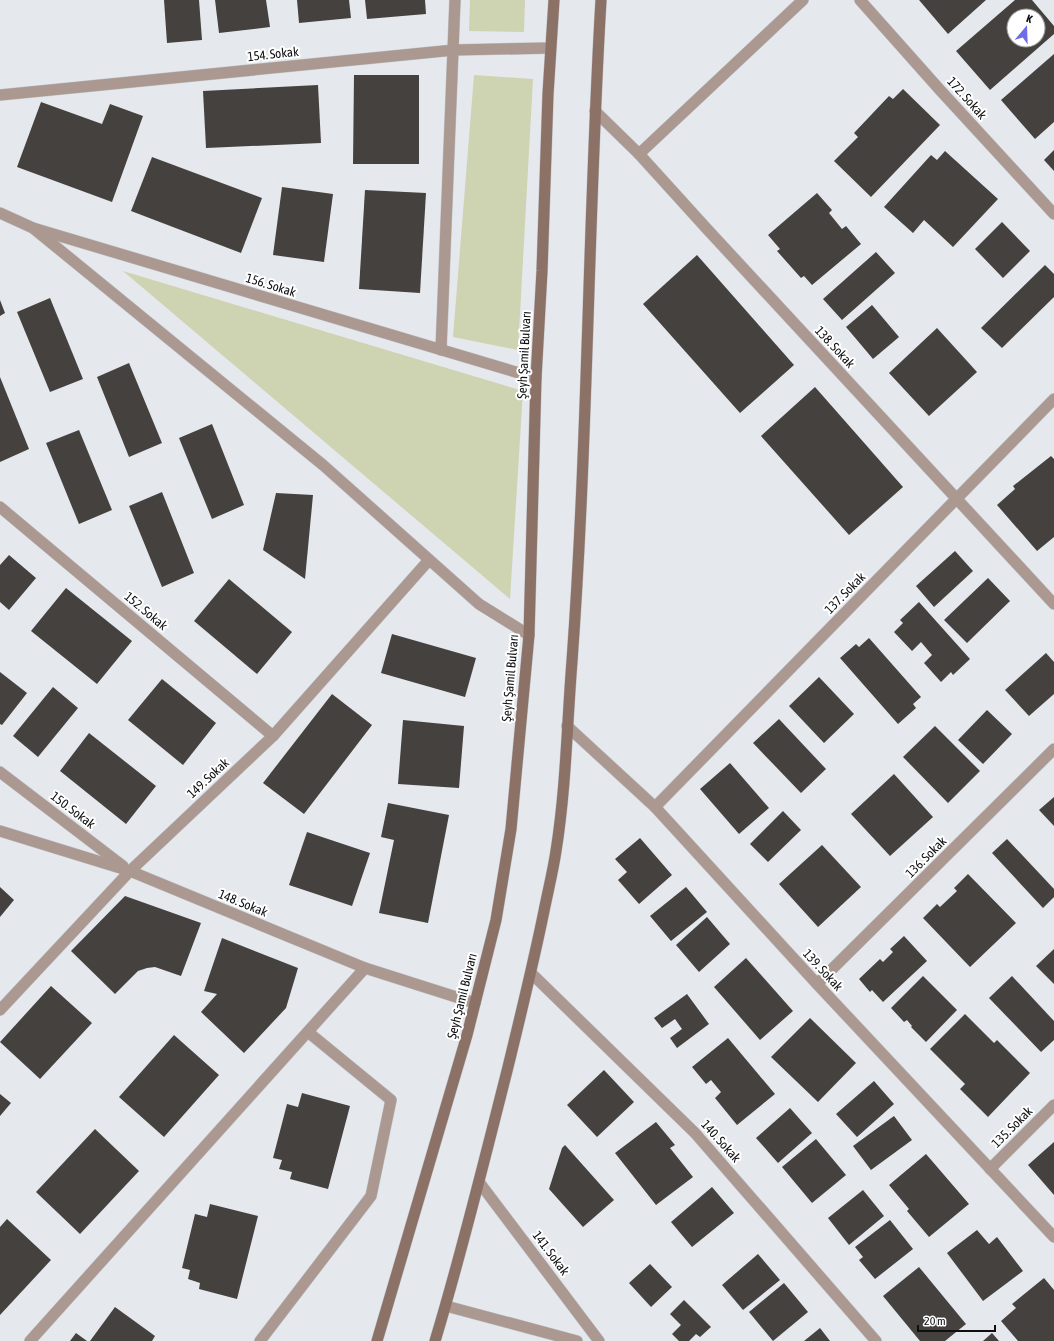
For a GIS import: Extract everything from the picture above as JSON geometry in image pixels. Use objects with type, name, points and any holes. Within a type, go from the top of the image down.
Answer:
[{"type":"main road","name":"Şeyh Şamil Bulvarı","points":[[377,1341],[475,1004],[496,920],[511,829],[529,634],[536,378],[542,271],[550,48],[554,0]]},
{"type":"main road","points":[[435,1341],[446,1306],[479,1182],[531,973],[556,852],[567,754],[567,726],[576,601],[584,436],[595,111],[601,0]]},
{"type":"street","points":[[441,350],[455,0]]},
{"type":"street","points":[[639,154],[803,0]]},
{"type":"street","name":"172. Sokak","points":[[860,0],[935,85],[1054,214]]},
{"type":"street","name":"154. Sokak","points":[[0,95],[454,50],[550,48]]},
{"type":"street","name":"138. Sokak","points":[[595,111],[639,154],[1054,604]]},
{"type":"street","name":"156. Sokak","points":[[0,213],[33,228],[536,378]]},
{"type":"street","points":[[33,228],[323,465],[479,604],[529,634]]},
{"type":"street","name":"137. Sokak","points":[[655,807],[1054,399]]},
{"type":"street","name":"152. Sokak","points":[[0,508],[273,736]]},
{"type":"street","name":"149. Sokak","points":[[0,1010],[130,871],[273,736],[430,560]]},
{"type":"street","name":"139. Sokak","points":[[567,726],[655,807],[817,984],[1054,1237]]},
{"type":"street","name":"136. Sokak","points":[[817,984],[1054,749]]},
{"type":"street","name":"150. Sokak","points":[[0,772],[130,871]]},
{"type":"street","name":"148. Sokak","points":[[0,831],[130,871],[365,968],[475,1004]]},
{"type":"street","points":[[30,1341],[365,968]]},
{"type":"street","name":"140. Sokak","points":[[531,973],[695,1133],[876,1341]]},
{"type":"street","points":[[260,1341],[371,1196],[391,1100],[308,1032]]},
{"type":"street","name":"135. Sokak","points":[[990,1169],[1054,1105]]},
{"type":"street","name":"141. Sokak","points":[[479,1182],[599,1341]]},
{"type":"street","points":[[446,1306],[577,1341]]},
{"type":"green space","points":[[470,0],[525,0],[524,32],[469,31]]},
{"type":"green space","points":[[474,75],[533,79],[518,350],[453,337]]},
{"type":"green space","points":[[123,271],[523,391],[510,599]]},
{"type":"building","points":[[164,0],[199,0],[202,40],[167,43]]},
{"type":"building","points":[[215,0],[266,0],[270,27],[219,33]]},
{"type":"building","points":[[297,0],[349,0],[351,18],[299,23]]},
{"type":"building","points":[[365,0],[425,0],[426,14],[367,19]]},
{"type":"building","points":[[919,0],[986,0],[948,34]]},
{"type":"building","points":[[1015,0],[1032,0],[1039,8],[1006,8],[1006,48],[1038,48],[990,90],[956,51]]},
{"type":"building","points":[[1046,17],[1054,26],[1054,34],[1046,41]]},
{"type":"building","points":[[1054,54],[1054,122],[1035,139],[1001,100]]},
{"type":"building","points":[[354,75],[419,75],[419,164],[353,164]]},
{"type":"building","points":[[318,85],[321,143],[206,148],[203,91]]},
{"type":"building","points":[[903,89],[940,125],[871,197],[834,161],[858,137],[854,133],[889,96],[893,99]]},
{"type":"building","points":[[41,102],[102,124],[110,104],[143,116],[112,202],[17,167]]},
{"type":"building","points":[[1054,150],[1054,171],[1044,160]]},
{"type":"building","points":[[945,151],[998,199],[953,247],[924,220],[913,233],[884,207],[931,155],[937,160]]},
{"type":"building","points":[[152,157],[262,198],[241,253],[131,211]]},
{"type":"building","points":[[282,187],[333,194],[324,262],[273,255]]},
{"type":"building","points":[[365,190],[426,193],[420,293],[359,289]]},
{"type":"building","points":[[817,193],[832,210],[829,213],[842,229],[846,226],[861,244],[812,285],[804,276],[801,278],[777,251],[780,249],[768,235]]},
{"type":"building","points":[[1002,222],[1030,251],[1003,278],[975,249]]},
{"type":"building","points":[[876,252],[895,273],[842,320],[823,299]]},
{"type":"building","points":[[697,255],[794,365],[740,413],[643,304]]},
{"type":"building","points":[[1045,265],[1054,274],[1054,297],[1002,348],[981,328]]},
{"type":"building","points":[[50,298],[83,379],[50,392],[17,312]]},
{"type":"building","points":[[0,300],[5,313],[0,316]]},
{"type":"building","points":[[872,305],[899,337],[873,359],[846,327]]},
{"type":"building","points":[[937,328],[977,372],[929,416],[889,373]]},
{"type":"building","points":[[129,363],[162,443],[129,457],[97,377]]},
{"type":"building","points":[[0,377],[29,449],[0,462]]},
{"type":"building","points":[[815,387],[903,487],[849,535],[761,436]]},
{"type":"building","points":[[212,424],[244,505],[212,519],[179,438]]},
{"type":"building","points":[[79,430],[112,510],[79,524],[46,443]]},
{"type":"building","points":[[1051,456],[1054,459],[1054,537],[1037,551],[997,505],[1015,489],[1013,486]]},
{"type":"building","points":[[162,492],[194,573],[162,587],[129,506]]},
{"type":"building","points":[[276,493],[313,495],[305,579],[263,550]]},
{"type":"building","points":[[955,551],[973,571],[934,607],[916,586]]},
{"type":"building","points":[[9,555],[36,578],[9,610],[0,602],[0,565]]},
{"type":"building","points":[[988,578],[1010,601],[967,643],[944,620]]},
{"type":"building","points":[[229,579],[292,632],[257,674],[194,621]]},
{"type":"building","points":[[66,588],[132,641],[97,684],[31,631]]},
{"type":"building","points":[[919,602],[970,659],[953,675],[951,672],[941,682],[924,663],[932,655],[921,642],[912,651],[894,632],[903,623],[900,620]]},
{"type":"building","points":[[392,634],[476,658],[465,697],[381,673]]},
{"type":"building","points":[[869,638],[921,697],[913,704],[916,708],[898,724],[840,658],[856,644],[859,647]]},
{"type":"building","points":[[1046,653],[1054,662],[1054,694],[1029,716],[1005,690]]},
{"type":"building","points":[[0,672],[27,693],[2,725],[0,724]]},
{"type":"building","points":[[819,677],[854,714],[824,743],[789,706]]},
{"type":"building","points":[[162,679],[216,723],[183,765],[128,720]]},
{"type":"building","points":[[53,687],[78,708],[38,757],[13,736]]},
{"type":"building","points":[[332,694],[372,725],[304,814],[263,783]]},
{"type":"building","points":[[987,710],[1012,734],[983,764],[958,740]]},
{"type":"building","points":[[779,719],[826,769],[801,793],[753,743]]},
{"type":"building","points":[[403,720],[464,726],[459,788],[398,784]]},
{"type":"building","points":[[935,726],[980,771],[948,803],[903,757]]},
{"type":"building","points":[[89,733],[156,786],[126,824],[60,771]]},
{"type":"building","points":[[730,763],[769,808],[739,834],[700,789]]},
{"type":"building","points":[[894,774],[933,817],[890,856],[851,814]]},
{"type":"building","points":[[1054,797],[1054,826],[1039,810]]},
{"type":"building","points":[[388,803],[449,815],[428,923],[379,913],[394,840],[381,837]]},
{"type":"building","points":[[783,811],[801,830],[768,862],[750,844]]},
{"type":"building","points":[[307,832],[370,853],[352,906],[289,885]]},
{"type":"building","points":[[640,838],[672,875],[639,904],[618,880],[627,872],[615,859]]},
{"type":"building","points":[[1007,839],[1054,889],[1054,897],[1043,908],[992,853]]},
{"type":"building","points":[[822,845],[861,887],[818,927],[779,884]]},
{"type":"building","points":[[968,874],[1016,923],[970,967],[923,918],[937,904],[940,907],[957,891],[954,888]]},
{"type":"building","points":[[0,887],[14,900],[0,917]]},
{"type":"building","points":[[686,887],[707,912],[671,941],[650,916]]},
{"type":"building","points":[[125,896],[201,923],[181,976],[155,967],[147,968],[138,971],[115,994],[71,951]]},
{"type":"building","points":[[707,917],[730,944],[699,972],[676,945]]},
{"type":"building","points":[[904,936],[927,961],[883,1002],[872,990],[870,992],[859,979],[880,959],[883,962],[893,952],[890,949]]},
{"type":"building","points":[[222,938],[298,968],[286,1008],[244,1053],[201,1012],[217,994],[204,991]]},
{"type":"building","points":[[1054,949],[1054,984],[1036,966]]},
{"type":"building","points":[[746,958],[793,1011],[760,1040],[714,987]]},
{"type":"building","points":[[923,976],[957,1010],[926,1042],[911,1027],[912,1026],[907,1020],[904,1022],[891,1008]]},
{"type":"building","points":[[1012,976],[1054,1021],[1054,1040],[1041,1052],[989,998]]},
{"type":"building","points":[[51,986],[92,1023],[40,1079],[0,1042]]},
{"type":"building","points":[[687,994],[709,1024],[677,1048],[670,1038],[682,1029],[675,1019],[662,1028],[654,1018]]},
{"type":"building","points":[[965,1014],[994,1043],[997,1040],[1030,1073],[988,1117],[960,1089],[965,1084],[930,1049]]},
{"type":"building","points":[[810,1018],[856,1063],[818,1102],[771,1057]]},
{"type":"building","points":[[174,1035],[219,1075],[164,1137],[119,1097]]},
{"type":"building","points":[[728,1038],[775,1094],[737,1125],[715,1098],[721,1092],[711,1080],[706,1084],[692,1067]]},
{"type":"building","points":[[604,1070],[634,1102],[597,1137],[567,1105]]},
{"type":"building","points":[[874,1081],[894,1104],[857,1137],[836,1114]]},
{"type":"building","points":[[302,1093],[350,1106],[328,1189],[290,1179],[292,1172],[279,1169],[282,1160],[273,1158],[287,1104],[298,1107]]},
{"type":"building","points":[[0,1094],[11,1103],[0,1116]]},
{"type":"building","points":[[790,1108],[812,1133],[778,1163],[756,1138]]},
{"type":"building","points":[[894,1116],[912,1140],[871,1170],[853,1146]]},
{"type":"building","points":[[656,1122],[675,1145],[670,1148],[693,1177],[656,1205],[615,1153]]},
{"type":"building","points":[[95,1129],[139,1171],[80,1234],[36,1192]]},
{"type":"building","points":[[816,1139],[846,1175],[812,1203],[782,1167]]},
{"type":"building","points":[[1054,1142],[1054,1195],[1028,1165]]},
{"type":"building","points":[[565,1145],[614,1200],[583,1227],[549,1189],[562,1148]]},
{"type":"building","points":[[926,1154],[969,1204],[929,1237],[907,1211],[909,1209],[889,1185]]},
{"type":"building","points":[[712,1187],[734,1213],[692,1247],[671,1222]]},
{"type":"building","points":[[863,1190],[884,1216],[849,1245],[828,1218]]},
{"type":"building","points":[[210,1204],[258,1216],[237,1299],[199,1289],[200,1283],[188,1279],[190,1270],[182,1268],[195,1214],[207,1217]]},
{"type":"building","points":[[7,1219],[51,1260],[0,1315],[0,1227]]},
{"type":"building","points":[[890,1220],[913,1249],[875,1279],[859,1260],[863,1257],[855,1247]]},
{"type":"building","points":[[977,1230],[989,1244],[997,1237],[1023,1271],[983,1301],[947,1253]]},
{"type":"building","points":[[758,1254],[780,1280],[743,1310],[722,1285]]},
{"type":"building","points":[[650,1264],[672,1287],[651,1307],[629,1283]]},
{"type":"building","points":[[919,1267],[966,1324],[945,1341],[920,1341],[883,1296]]},
{"type":"building","points":[[1044,1278],[1054,1290],[1054,1341],[1018,1341],[1001,1321],[1016,1308],[1012,1304]]},
{"type":"building","points":[[784,1283],[808,1312],[773,1341],[749,1312]]},
{"type":"building","points":[[684,1300],[711,1327],[700,1337],[696,1334],[689,1341],[679,1341],[672,1334],[681,1325],[670,1314]]},
{"type":"building","points":[[115,1307],[155,1336],[152,1341],[90,1341]]},
{"type":"building","points":[[820,1328],[830,1341],[804,1341]]},
{"type":"building","points":[[76,1333],[87,1341],[70,1341]]},
{"type":"building","points":[[992,1333],[999,1341],[983,1341]]}]
